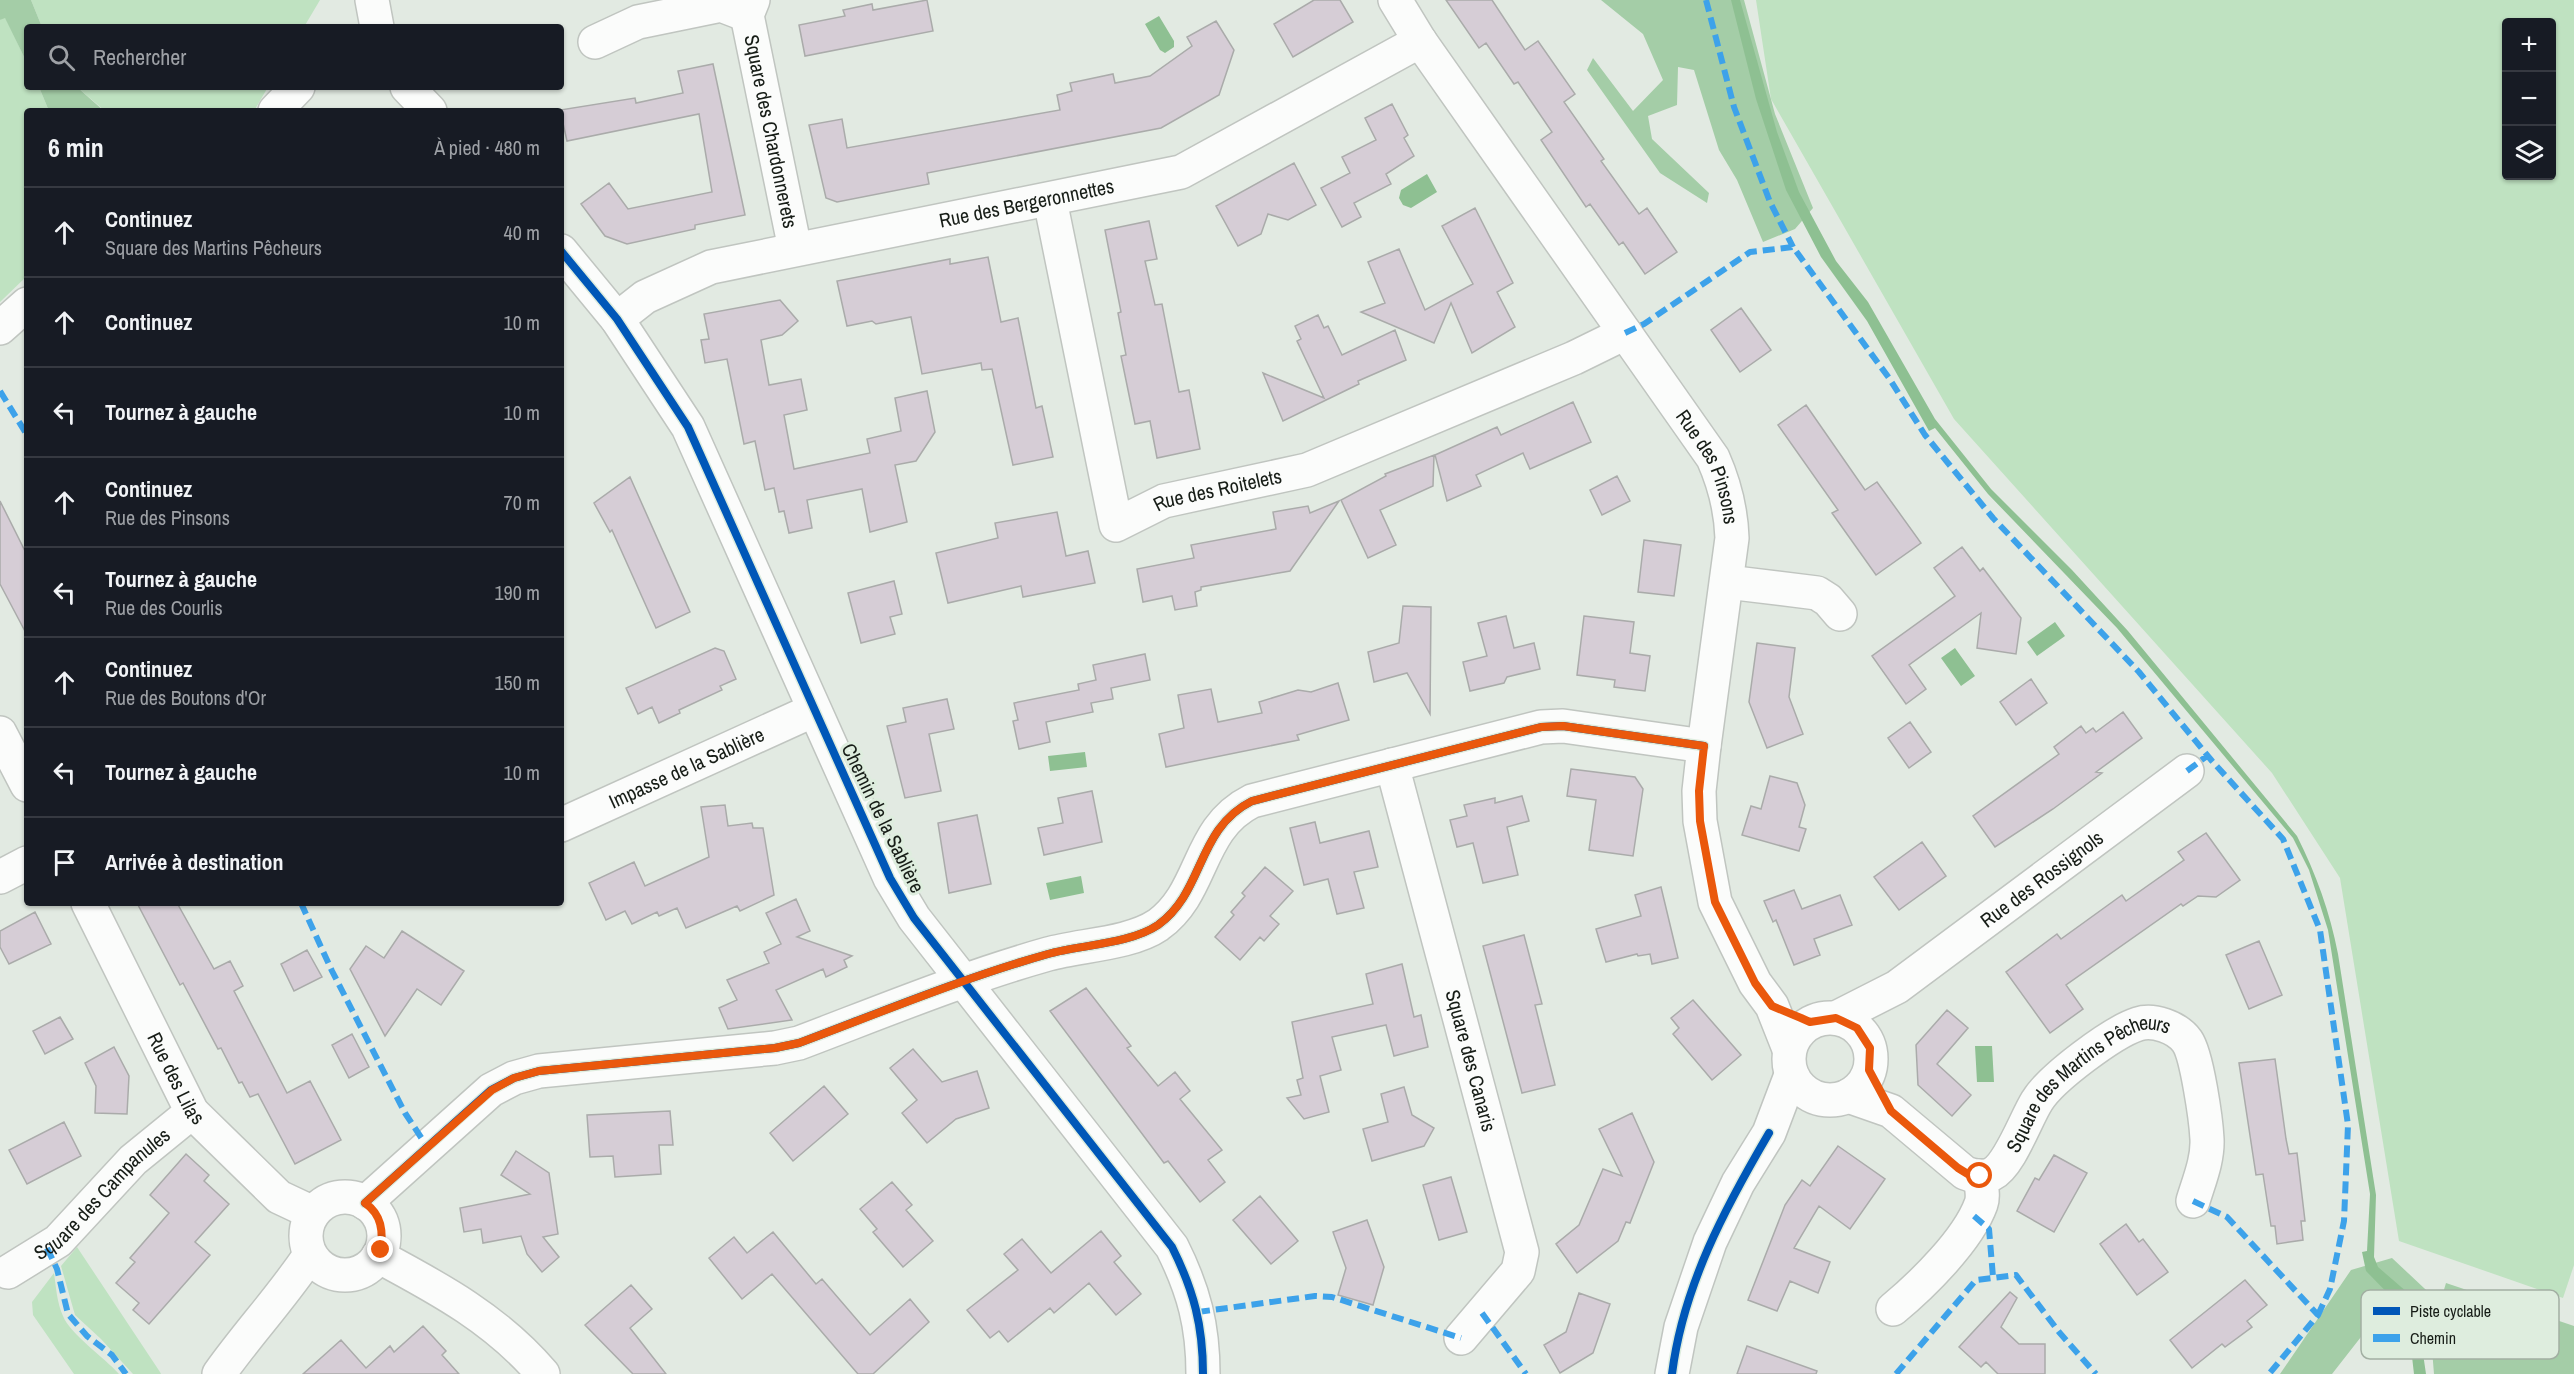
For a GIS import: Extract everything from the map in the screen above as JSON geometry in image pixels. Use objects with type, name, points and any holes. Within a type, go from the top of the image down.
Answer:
[{"type":"street","points":[[372,0],[376,24]]},
{"type":"street","name":"Rue des Pinsons","points":[[1395,0],[1420,41],[1713,458],[1725,484],[1732,514],[1732,538],[1704,746],[1699,791],[1700,821],[1715,902],[1755,983],[1772,1006],[1790,1062]]},
{"type":"street","name":"Square des Chardonnerets","points":[[595,42],[638,22],[721,5],[750,8],[795,249]]},
{"type":"street","name":"Rue des Bergeronnettes","points":[[617,319],[645,297],[677,280],[711,267],[1181,172],[1420,41]]},
{"type":"street","points":[[278,108],[295,90]]},
{"type":"street","points":[[410,90],[427,108]]},
{"type":"street","name":"Rue des Roitelets","points":[[1050,200],[1116,525],[1164,501],[1307,470],[1574,358],[1625,333]]},
{"type":"street","name":"Chemin de la Sablière","points":[[564,255],[617,319],[687,427],[813,710],[891,878],[914,918],[1172,1247],[1188,1279],[1199,1314],[1203,1374]]},
{"type":"street","points":[[0,328],[24,307]]},
{"type":"street","points":[[1727,582],[1817,593],[1828,600],[1839,614]]},
{"type":"street","name":"Impasse de la Sablière","points":[[564,824],[813,710]]},
{"type":"street","points":[[365,1203],[492,1090],[514,1078],[539,1071],[775,1048],[799,1043],[963,982],[1050,954],[1136,935],[1157,926],[1174,910],[1187,893],[1218,828],[1233,810],[1252,801],[1541,727],[1563,726],[1704,746]]},
{"type":"street","points":[[0,733],[24,779]]},
{"type":"street","name":"Square des Canaris","points":[[1392,765],[1522,1252],[1518,1271],[1461,1338]]},
{"type":"street","name":"Rue des Rossignols","points":[[1823,1020],[1897,987],[2187,771]]},
{"type":"street","points":[[0,877],[24,865]]},
{"type":"street","name":"Rue des Lilas","points":[[89,906],[192,1112],[279,1197],[313,1213]]},
{"type":"street","name":"Rue des Rossignols","points":[[1865,1038],[1897,987]]},
{"type":"street","points":[[1769,1133],[1865,1081],[1869,1070],[1870,1048],[1857,1028],[1772,1006]]},
{"type":"street","points":[[1672,1374],[1681,1327],[1710,1242],[1738,1183],[1769,1133],[1790,1062],[1794,1038],[1823,1020]]},
{"type":"street","name":"Square des Martins Pêcheurs","points":[[1869,1070],[1891,1111],[1958,1168],[1971,1176],[1980,1176],[1991,1174],[2003,1163],[2037,1101],[2056,1079],[2124,1030],[2140,1023],[2152,1022],[2178,1032],[2187,1041],[2193,1056],[2207,1140],[2204,1167],[2193,1201]]},
{"type":"street","points":[[1790,1062],[1807,1094],[1833,1097]]},
{"type":"street","name":"Square des Martins Pêcheurs","points":[[1833,1097],[1891,1111]]},
{"type":"street","name":"Square des Campanules","points":[[8,1272],[58,1241],[133,1160],[192,1112]]},
{"type":"street","name":"Square des Martins Pêcheurs","points":[[1893,1309],[1926,1282],[1974,1216],[1983,1197],[1980,1176]]},
{"type":"street","points":[[353,1198],[365,1203],[372,1208],[383,1228],[381,1250],[378,1256],[369,1268],[348,1276],[326,1271],[310,1256],[305,1234],[313,1213],[330,1200],[353,1198]]},
{"type":"street","points":[[219,1374],[255,1323],[288,1289],[310,1256]]},
{"type":"street","points":[[378,1256],[440,1289],[481,1315],[520,1347],[543,1374]]},
{"type":"shaded area","points":[[0,0],[31,0],[41,24],[24,24],[24,57],[5,18],[0,20]]},
{"type":"shaded area","points":[[31,0],[320,0],[306,24],[41,24]]},
{"type":"shaded area","points":[[1601,0],[1744,0],[1775,114],[1813,208],[1795,229],[1763,242],[1737,180],[1719,150],[1694,70],[1678,67],[1677,105],[1648,116],[1652,139],[1709,193],[1707,203],[1660,173],[1587,70],[1593,58],[1633,111],[1663,80],[1643,34]]},
{"type":"shaded area","points":[[1731,0],[1740,0],[1777,132],[1799,192],[1836,261],[1868,302],[1935,419],[1991,489],[2072,570],[2128,631],[2297,836],[2322,894],[2338,954],[2376,1195],[2374,1257],[2378,1267],[2405,1290],[2385,1290],[2366,1271],[2362,1252],[2367,1251],[2370,1194],[2328,930],[2309,870],[2293,838],[2117,628],[1988,494],[1935,428],[1929,431],[1867,321],[1821,257],[1786,190],[1756,99]]},
{"type":"shaded area","points":[[1756,0],[2574,0],[2574,1265],[2563,1298],[2559,1297],[2559,1290],[2540,1290],[2399,1241],[2340,878],[2272,773],[1954,419],[1771,99]]},
{"type":"shaded area","points":[[1159,16],[1174,41],[1174,47],[1165,53],[1160,50],[1145,24]]},
{"type":"shaded area","points":[[5,17],[24,57],[24,90],[40,90],[48,108],[24,108],[24,279],[0,302],[0,20]]},
{"type":"shaded area","points":[[40,90],[80,90],[101,108],[48,108]]},
{"type":"shaded area","points":[[80,90],[266,90],[256,108],[102,108]]},
{"type":"shaded area","points":[[1427,174],[1437,192],[1411,208],[1403,205],[1399,198],[1401,190]]},
{"type":"shaded area","points":[[2055,622],[2065,636],[2037,656],[2027,642]]},
{"type":"shaded area","points":[[1955,648],[1975,676],[1961,686],[1941,658]]},
{"type":"shaded area","points":[[1085,752],[1087,767],[1050,771],[1048,756]]},
{"type":"shaded area","points":[[1081,876],[1084,893],[1050,900],[1046,883]]},
{"type":"shaded area","points":[[1975,1046],[1992,1046],[1994,1082],[1977,1082]]},
{"type":"shaded area","points":[[77,1247],[161,1374],[133,1374],[75,1315],[61,1266]]},
{"type":"shaded area","points":[[2392,1258],[2426,1290],[2361,1290],[2361,1337],[2332,1374],[2280,1374],[2351,1270]]},
{"type":"shaded area","points":[[54,1273],[59,1306],[67,1323],[119,1374],[74,1374],[33,1315],[32,1302]]},
{"type":"shaded area","points":[[2446,1283],[2467,1290],[2444,1290]]},
{"type":"shaded area","points":[[2559,1321],[2574,1326],[2574,1374],[2434,1374],[2433,1359],[2559,1359]]},
{"type":"shaded area","points":[[2412,1359],[2424,1359],[2426,1374],[2414,1374]]},
{"type":"building","points":[[927,0],[933,31],[805,56],[799,25],[845,16],[843,10],[872,4],[873,10]]},
{"type":"building","points":[[1314,0],[1340,0],[1353,22],[1293,57],[1274,24]]},
{"type":"building","points":[[1446,0],[1492,0],[1525,50],[1538,41],[1575,94],[1564,102],[1604,159],[1601,161],[1639,214],[1647,208],[1677,252],[1645,274],[1623,242],[1619,245],[1590,204],[1586,207],[1541,140],[1552,132],[1518,82],[1514,84],[1486,43],[1479,48]]},
{"type":"building","points":[[1216,21],[1234,50],[1219,95],[1161,128],[927,173],[929,184],[837,202],[826,198],[809,125],[842,119],[847,148],[1060,110],[1057,95],[1072,91],[1070,83],[1113,74],[1115,83],[1150,76],[1192,46],[1187,37]]},
{"type":"building","points":[[713,64],[745,215],[695,225],[695,229],[627,244],[605,236],[581,204],[609,183],[628,209],[712,192],[699,114],[567,141],[564,109],[635,98],[636,103],[683,93],[678,71]]},
{"type":"building","points":[[1392,104],[1408,135],[1404,138],[1414,156],[1386,174],[1391,184],[1354,203],[1361,217],[1342,227],[1321,188],[1350,173],[1342,157],[1376,140],[1365,118]]},
{"type":"building","points":[[1294,163],[1316,205],[1288,220],[1268,214],[1261,234],[1238,246],[1216,206]]},
{"type":"building","points":[[1475,208],[1513,283],[1497,292],[1515,327],[1472,353],[1451,303],[1434,343],[1361,312],[1385,303],[1368,262],[1399,249],[1425,310],[1473,284],[1442,226]]},
{"type":"building","points":[[1149,221],[1157,259],[1145,261],[1155,305],[1162,304],[1179,392],[1189,390],[1200,449],[1157,458],[1150,421],[1135,424],[1121,356],[1126,355],[1118,313],[1121,312],[1105,230]]},
{"type":"building","points":[[988,257],[1001,322],[1018,318],[1036,408],[1042,406],[1053,457],[1013,465],[992,369],[982,370],[981,363],[922,374],[911,317],[876,324],[872,321],[847,326],[837,281],[950,259],[950,264]]},
{"type":"building","points":[[780,300],[798,321],[782,335],[761,340],[769,385],[801,379],[807,410],[784,415],[794,469],[870,453],[867,439],[901,431],[895,398],[927,391],[935,432],[916,461],[895,465],[907,522],[870,532],[862,489],[807,500],[812,528],[789,533],[784,511],[779,512],[774,488],[765,490],[755,441],[744,444],[727,359],[705,363],[701,340],[709,339],[704,314]]},
{"type":"building","points":[[1741,308],[1771,350],[1740,372],[1711,330]]},
{"type":"building","points":[[1318,315],[1324,328],[1328,326],[1342,355],[1395,330],[1406,360],[1358,381],[1359,384],[1283,421],[1263,373],[1324,398],[1297,341],[1301,339],[1295,326]]},
{"type":"building","points":[[1573,402],[1591,442],[1530,469],[1523,453],[1476,475],[1481,486],[1447,501],[1435,455],[1497,427],[1501,435]]},
{"type":"building","points":[[1806,405],[1865,490],[1877,482],[1921,543],[1876,575],[1832,513],[1838,510],[1778,425]]},
{"type":"building","points":[[1434,455],[1433,486],[1380,510],[1396,545],[1368,558],[1341,500],[1386,476],[1385,474]]},
{"type":"building","points":[[1617,476],[1630,501],[1602,515],[1590,490]]},
{"type":"building","points":[[630,477],[690,612],[656,628],[612,530],[610,532],[594,503]]},
{"type":"building","points":[[0,501],[24,549],[24,629],[0,584]]},
{"type":"building","points":[[1339,501],[1290,571],[1201,587],[1201,590],[1195,592],[1197,606],[1175,610],[1172,596],[1143,602],[1137,569],[1194,558],[1191,545],[1276,529],[1273,512],[1308,506],[1310,513]]},
{"type":"building","points":[[1057,512],[1066,556],[1088,551],[1095,583],[1023,597],[1021,586],[948,603],[936,553],[998,538],[995,523]]},
{"type":"building","points":[[1644,540],[1681,545],[1674,596],[1638,592]]},
{"type":"building","points":[[1962,547],[1980,571],[1983,568],[2021,618],[2016,654],[1977,648],[1981,613],[1909,665],[1926,689],[1906,704],[1872,656],[1955,596],[1934,568]]},
{"type":"building","points":[[894,581],[902,614],[890,617],[895,634],[861,643],[848,593]]},
{"type":"building","points":[[1403,606],[1431,607],[1430,714],[1407,673],[1374,682],[1368,652],[1399,643]]},
{"type":"building","points":[[1506,616],[1514,648],[1534,643],[1540,669],[1507,677],[1504,683],[1470,691],[1463,662],[1487,656],[1478,623]]},
{"type":"building","points":[[1584,616],[1634,622],[1630,653],[1650,656],[1645,691],[1614,687],[1615,680],[1577,675]]},
{"type":"building","points":[[1757,643],[1795,648],[1789,697],[1803,734],[1767,748],[1749,702]]},
{"type":"building","points":[[715,648],[724,651],[736,679],[720,686],[722,690],[679,710],[680,713],[659,723],[652,707],[638,714],[626,688]]},
{"type":"building","points":[[1145,654],[1150,680],[1111,688],[1113,699],[1091,703],[1093,712],[1046,722],[1050,742],[1019,749],[1013,721],[1018,720],[1014,703],[1079,690],[1078,684],[1096,680],[1093,665]]},
{"type":"building","points":[[2031,679],[2047,703],[2016,725],[2000,702]]},
{"type":"building","points":[[1338,683],[1349,720],[1297,735],[1299,740],[1166,767],[1159,734],[1184,728],[1178,695],[1211,689],[1218,722],[1262,713],[1259,702],[1298,690],[1311,692]]},
{"type":"building","points":[[947,699],[954,729],[929,734],[941,791],[905,798],[887,726],[906,722],[903,708]]},
{"type":"building","points":[[2123,712],[2142,738],[2096,772],[2102,773],[1995,847],[1973,816],[2059,754],[2054,747],[2081,726],[2086,733],[2093,728],[2096,732]]},
{"type":"building","points":[[1910,722],[1931,752],[1909,768],[1888,738]]},
{"type":"building","points":[[1571,769],[1635,777],[1643,789],[1633,856],[1589,850],[1596,800],[1567,796]]},
{"type":"building","points":[[1770,776],[1797,783],[1805,805],[1799,827],[1806,829],[1799,851],[1742,835],[1751,806],[1761,809]]},
{"type":"building","points":[[1092,791],[1102,842],[1044,855],[1038,828],[1063,823],[1058,798]]},
{"type":"building","points":[[1522,796],[1529,821],[1507,827],[1518,875],[1483,883],[1473,843],[1457,847],[1450,820],[1467,816],[1464,805],[1495,798],[1495,803]]},
{"type":"building","points":[[725,805],[728,826],[752,823],[753,828],[763,828],[774,895],[740,911],[737,906],[686,928],[677,908],[659,916],[657,912],[632,924],[625,911],[606,920],[589,883],[634,862],[645,886],[709,857],[701,807]]},
{"type":"building","points":[[977,815],[991,884],[949,893],[938,823]]},
{"type":"building","points":[[1315,822],[1320,843],[1369,831],[1378,867],[1354,872],[1364,908],[1337,914],[1328,879],[1304,885],[1290,828]]},
{"type":"building","points":[[2206,833],[2240,880],[2216,897],[2198,896],[2183,906],[2181,904],[2066,985],[2083,1009],[2050,1033],[2006,972],[2057,934],[2061,939],[2122,895],[2126,901],[2184,860],[2178,852]]},
{"type":"building","points":[[1922,842],[1946,876],[1899,910],[1874,877]]},
{"type":"building","points":[[1265,867],[1293,891],[1270,916],[1279,924],[1264,941],[1260,937],[1240,960],[1215,937],[1234,915],[1231,912],[1245,896],[1242,893]]},
{"type":"building","points":[[1661,887],[1678,958],[1652,964],[1650,954],[1638,956],[1637,954],[1606,962],[1596,929],[1641,916],[1635,895]]},
{"type":"building","points":[[1794,890],[1802,909],[1840,895],[1852,925],[1814,939],[1820,955],[1794,965],[1776,920],[1773,922],[1764,901]]},
{"type":"building","points":[[796,899],[810,931],[797,937],[852,956],[844,960],[847,967],[826,977],[823,969],[776,990],[792,1020],[728,1029],[719,1008],[737,1000],[727,980],[769,963],[764,952],[781,944],[766,913]]},
{"type":"building","points":[[139,906],[179,906],[214,969],[230,961],[243,986],[234,991],[287,1093],[310,1081],[341,1140],[295,1164],[258,1094],[250,1097],[242,1082],[239,1083],[183,983],[180,985]]},
{"type":"building","points":[[35,912],[51,944],[9,964],[0,947],[0,931]]},
{"type":"building","points":[[402,931],[464,971],[441,1005],[417,989],[385,1036],[350,969],[366,946],[384,958]]},
{"type":"building","points":[[1524,935],[1542,1004],[1535,1005],[1555,1085],[1522,1093],[1483,946]]},
{"type":"building","points":[[2259,941],[2282,995],[2249,1009],[2226,955]]},
{"type":"building","points":[[307,950],[322,977],[294,991],[281,964]]},
{"type":"building","points":[[1402,964],[1414,1017],[1421,1015],[1428,1047],[1394,1056],[1386,1025],[1332,1037],[1341,1070],[1320,1076],[1329,1112],[1304,1119],[1287,1098],[1301,1095],[1297,1080],[1303,1078],[1292,1022],[1373,1004],[1366,974]]},
{"type":"building","points":[[1086,988],[1131,1046],[1127,1048],[1158,1086],[1175,1072],[1190,1091],[1180,1099],[1222,1150],[1208,1160],[1225,1182],[1200,1202],[1168,1161],[1164,1163],[1050,1011]]},
{"type":"building","points":[[1693,1000],[1741,1055],[1712,1080],[1673,1034],[1679,1028],[1671,1018]]},
{"type":"building","points":[[1947,1010],[1968,1028],[1937,1064],[1971,1095],[1952,1116],[1918,1085],[1916,1045]]},
{"type":"building","points":[[60,1017],[73,1039],[45,1054],[33,1031]]},
{"type":"building","points":[[352,1034],[369,1067],[349,1078],[332,1045]]},
{"type":"building","points":[[114,1047],[129,1076],[127,1114],[95,1113],[96,1086],[85,1063]]},
{"type":"building","points":[[913,1049],[942,1082],[977,1071],[989,1108],[956,1119],[927,1143],[902,1113],[917,1100],[890,1068]]},
{"type":"building","points":[[2275,1059],[2289,1154],[2297,1153],[2305,1221],[2301,1221],[2303,1240],[2277,1244],[2275,1226],[2271,1226],[2263,1174],[2256,1175],[2239,1063]]},
{"type":"building","points":[[824,1086],[848,1114],[793,1161],[770,1133]]},
{"type":"building","points":[[1404,1087],[1412,1115],[1434,1128],[1424,1146],[1372,1161],[1363,1129],[1388,1122],[1381,1094]]},
{"type":"building","points":[[670,1111],[673,1145],[659,1145],[661,1174],[615,1177],[613,1156],[590,1157],[587,1115]]},
{"type":"building","points":[[1632,1113],[1654,1162],[1630,1223],[1626,1222],[1618,1241],[1577,1273],[1556,1244],[1579,1225],[1603,1169],[1622,1176],[1599,1129]]},
{"type":"building","points":[[64,1122],[81,1156],[27,1184],[9,1150]]},
{"type":"building","points":[[1838,1146],[1885,1179],[1850,1229],[1819,1206],[1794,1248],[1830,1262],[1818,1293],[1790,1281],[1777,1311],[1748,1300],[1785,1205],[1802,1180],[1810,1186]]},
{"type":"building","points":[[516,1151],[549,1173],[558,1234],[543,1237],[559,1257],[542,1272],[527,1254],[521,1236],[483,1243],[481,1229],[464,1232],[460,1208],[530,1194],[501,1175]]},
{"type":"building","points":[[186,1154],[209,1175],[204,1181],[229,1204],[195,1242],[210,1255],[149,1324],[133,1310],[139,1303],[116,1283],[135,1262],[130,1258],[169,1213],[150,1195]]},
{"type":"building","points":[[2054,1155],[2087,1173],[2054,1232],[2017,1211],[2035,1178],[2039,1180]]},
{"type":"building","points":[[1451,1177],[1467,1232],[1439,1240],[1423,1185]]},
{"type":"building","points":[[892,1182],[912,1205],[906,1210],[933,1241],[903,1267],[873,1232],[877,1229],[860,1209]]},
{"type":"building","points":[[1260,1196],[1298,1241],[1271,1264],[1233,1220]]},
{"type":"building","points":[[1367,1220],[1384,1267],[1373,1305],[1338,1295],[1346,1268],[1333,1232]]},
{"type":"building","points":[[2126,1224],[2139,1242],[2143,1239],[2168,1272],[2137,1295],[2100,1244]]},
{"type":"building","points":[[1101,1231],[1121,1256],[1114,1262],[1141,1294],[1116,1315],[1089,1283],[1054,1313],[1050,1308],[1008,1342],[999,1331],[990,1338],[967,1310],[1018,1270],[1004,1254],[1022,1239],[1051,1273]]},
{"type":"building","points":[[773,1232],[816,1284],[822,1279],[870,1335],[910,1299],[929,1322],[873,1374],[858,1374],[772,1274],[742,1299],[709,1258],[734,1237],[747,1253]]},
{"type":"building","points":[[2245,1280],[2267,1305],[2247,1321],[2252,1327],[2225,1347],[2222,1344],[2192,1368],[2170,1340]]},
{"type":"building","points":[[631,1285],[652,1309],[630,1328],[666,1374],[633,1374],[585,1325]]},
{"type":"building","points":[[2010,1292],[2017,1298],[2001,1327],[2019,1344],[2045,1344],[2045,1374],[1998,1374],[1986,1362],[1981,1367],[1959,1347]]},
{"type":"building","points":[[1579,1293],[1610,1304],[1593,1353],[1560,1373],[1544,1345],[1566,1332]]},
{"type":"building","points":[[423,1326],[446,1351],[442,1355],[459,1374],[303,1374],[341,1340],[366,1368],[390,1346],[394,1352]]},
{"type":"building","points":[[1747,1346],[1817,1371],[1816,1374],[1737,1374]]},
{"type":"marked path","points":[[1706,0],[1734,107],[1770,202],[1793,247]]},
{"type":"marked path","points":[[1625,333],[1644,324],[1750,252],[1793,247],[1889,378],[1925,435],[1993,518],[2139,672],[2212,761],[2283,839],[2320,930],[2348,1125],[2344,1221],[2330,1289],[2318,1315]]},
{"type":"marked path","points":[[0,391],[24,430]]},
{"type":"marked path","points":[[2187,771],[2207,756]]},
{"type":"marked path","points":[[302,906],[332,971],[405,1113],[428,1148]]},
{"type":"marked path","points":[[2193,1201],[2227,1217],[2318,1315],[2269,1374]]},
{"type":"marked path","points":[[1974,1216],[1989,1229],[1993,1277]]},
{"type":"marked path","points":[[47,1248],[57,1269],[68,1314],[87,1336],[112,1355],[126,1374]]},
{"type":"marked path","points":[[1896,1374],[1976,1280],[2016,1275],[2059,1332],[2096,1374]]},
{"type":"marked path","points":[[1198,1312],[1315,1296],[1332,1297],[1461,1338]]},
{"type":"marked path","points":[[1482,1313],[1526,1374]]},
{"type":"cycle path","points":[[564,255],[617,319],[688,427],[890,878],[914,918],[1172,1247],[1196,1309],[1203,1357],[1203,1374]]},
{"type":"cycle path","points":[[365,1203],[491,1090],[514,1078],[539,1071],[775,1048],[799,1043],[1016,963],[1061,951],[1119,940],[1147,931],[1158,925],[1173,911],[1185,895],[1220,827],[1234,813],[1252,801],[1541,727],[1563,726],[1704,746]]},
{"type":"cycle path","points":[[1672,1374],[1686,1310],[1708,1249],[1769,1133]]},
{"type":"route","points":[[381,1250],[383,1228],[372,1208],[365,1203],[492,1090],[514,1078],[539,1071],[775,1048],[799,1043],[977,976],[1050,954],[1136,935],[1157,926],[1174,910],[1187,893],[1205,851],[1218,828],[1233,810],[1252,801],[1541,727],[1563,726],[1704,746],[1699,791],[1700,821],[1715,902],[1755,983],[1772,1006],[1810,1022],[1823,1018],[1836,1018],[1847,1021],[1857,1028],[1870,1048],[1869,1070],[1891,1111],[1958,1168],[1971,1176],[1980,1176]]}]
